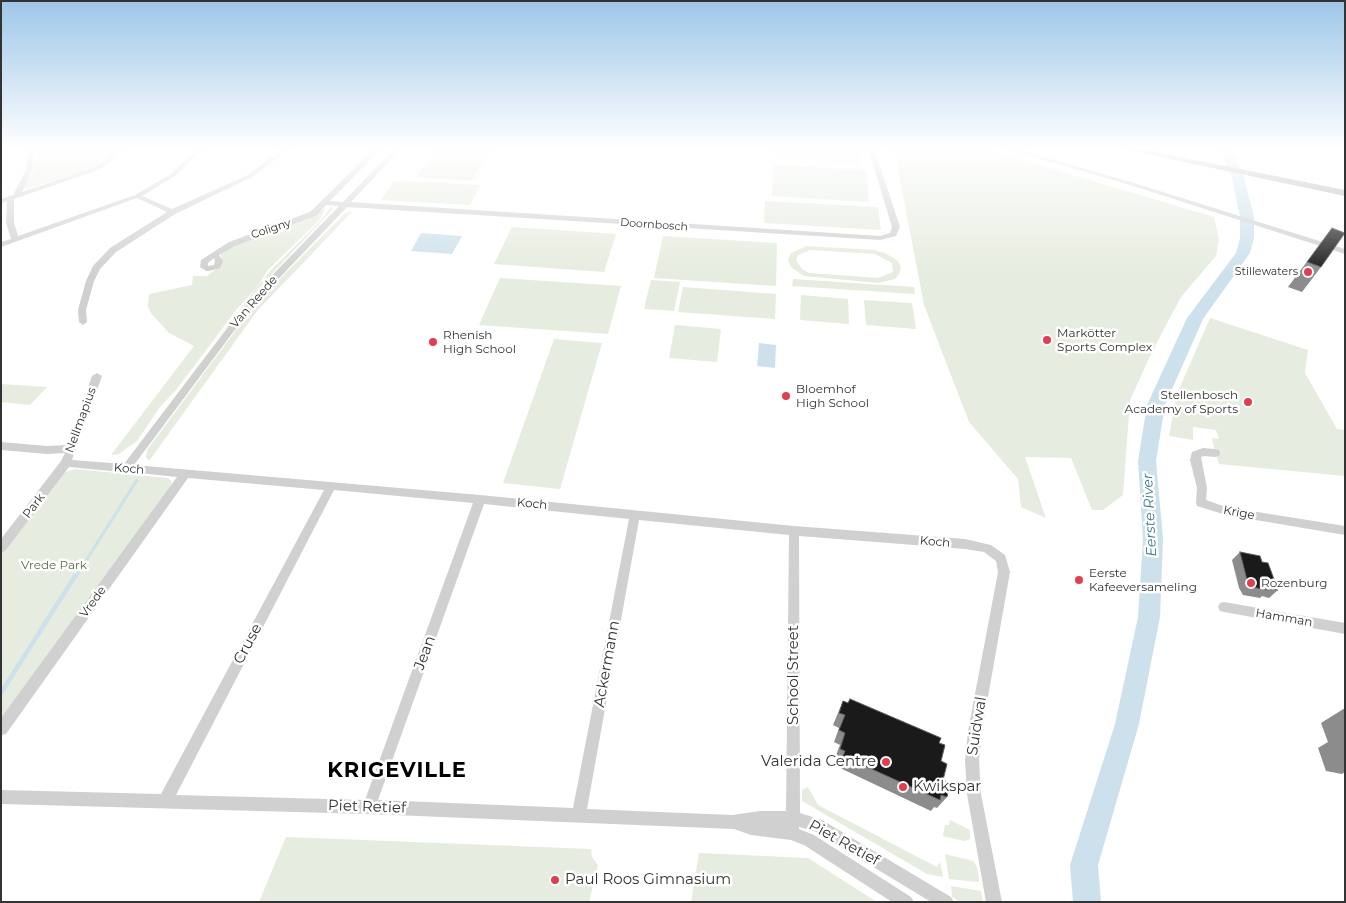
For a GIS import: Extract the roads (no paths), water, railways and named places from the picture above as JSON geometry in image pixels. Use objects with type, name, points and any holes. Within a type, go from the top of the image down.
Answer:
[{"type":"street","points":[[15,240],[10,223],[14,197],[18,190]]},
{"type":"street","points":[[1,201],[33,190]]},
{"type":"street","points":[[1,245],[137,196],[148,190]]},
{"type":"street","points":[[83,322],[82,310],[90,281],[101,261],[119,244],[172,212],[219,190]]},
{"type":"street","name":"Coligny","points":[[203,265],[209,269],[217,266],[219,261],[215,254],[246,237],[308,217],[338,190]]},
{"type":"street","name":"Van Reede","points":[[125,470],[248,308],[359,190]]},
{"type":"street","name":"Doornbosch","points":[[325,203],[344,206],[880,238],[893,234],[896,227],[884,190]]},
{"type":"street","points":[[1151,190],[1345,252]]},
{"type":"street","points":[[137,196],[172,212]]},
{"type":"street","name":"Nellmapius","points":[[66,463],[97,376]]},
{"type":"street","points":[[1,446],[47,450],[71,449]]},
{"type":"street","name":"Krige","points":[[1215,453],[1203,452],[1196,455],[1195,460],[1202,488],[1201,503],[1226,512],[1345,531]]},
{"type":"street","name":"Koch","points":[[66,463],[125,470],[480,499],[794,531],[965,544],[987,548],[996,553]]},
{"type":"street","name":"Park","points":[[1,548],[66,463]]},
{"type":"street","name":"Vrede","points":[[1,730],[186,474]]},
{"type":"street","name":"Cruse","points":[[166,802],[331,486]]},
{"type":"street","name":"Jean","points":[[369,807],[480,499]]},
{"type":"street","name":"Ackermann","points":[[579,815],[635,514]]},
{"type":"street","name":"School Street","points":[[792,826],[794,782],[794,531]]},
{"type":"street","name":"Suidwal","points":[[994,902],[974,794],[972,760],[975,730],[1003,582],[1002,563],[996,553]]},
{"type":"street","name":"Hamman","points":[[1224,607],[1345,629]]},
{"type":"street","name":"Piet Retief","points":[[1,797],[579,815],[732,822],[751,828],[818,825],[946,902]]},
{"type":"street","name":"Piet Retief","points":[[792,826],[809,840],[906,902]]},
{"type":"water","points":[[421,233],[462,236],[452,254],[411,251]]},
{"type":"water","points":[[759,343],[776,345],[775,368],[757,366]]},
{"type":"waterway","name":"Eerste River","points":[[1087,902],[1084,865],[1127,724],[1149,617],[1153,539],[1147,461],[1156,405],[1195,318],[1243,253],[1247,238],[1247,217],[1241,190]]},
{"type":"waterway","points":[[75,578],[137,480]]},
{"type":"waterway","points":[[1,693],[75,576]]},
{"type":"place","name":"Stillewaters","points":[[1308,272]]},
{"type":"place","name":"Markötter Sports Complex","points":[[1047,340]]},
{"type":"place","name":"Rhenish High School","points":[[433,342]]},
{"type":"place","name":"Bloemhof High School","points":[[786,396]]},
{"type":"place","name":"Stellenbosch Academy of Sports","points":[[1248,402]]},
{"type":"place","name":"Eerste Kafeeversameling","points":[[1079,580]]},
{"type":"place","name":"Rozenburg","points":[[1251,583]]},
{"type":"place","name":"Valerida Centre","points":[[886,762]]},
{"type":"place","name":"Kwikspar","points":[[903,787]]},
{"type":"place","name":"Paul Roos Gimnasium","points":[[555,880]]},
{"type":"district","name":"KRIGEVILLE","points":[[397,771]]},
{"type":"park label","name":"Vrede Park","points":[[54,565]]}]
